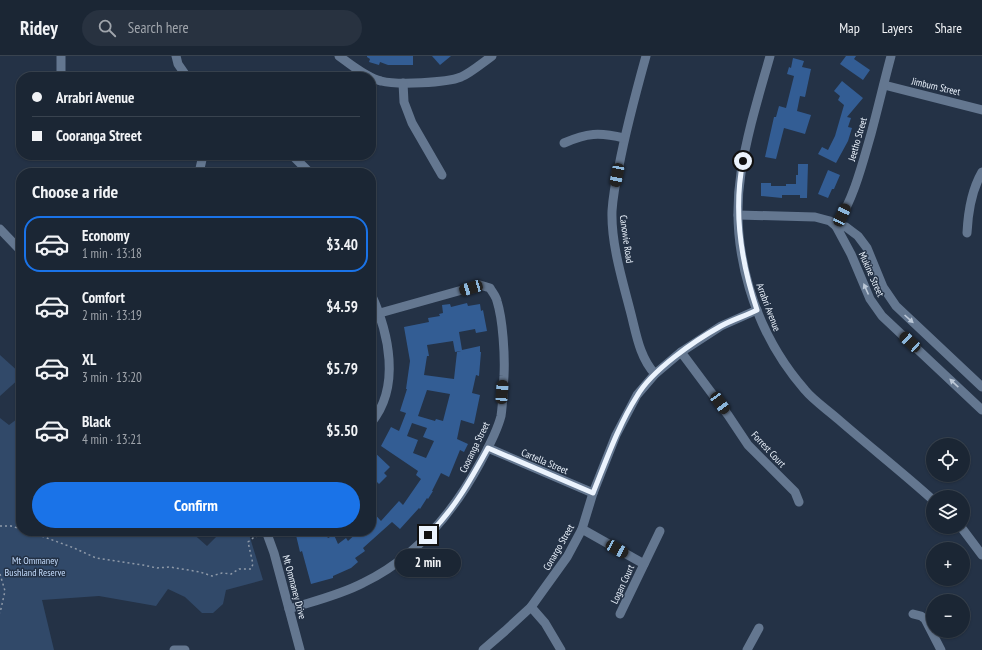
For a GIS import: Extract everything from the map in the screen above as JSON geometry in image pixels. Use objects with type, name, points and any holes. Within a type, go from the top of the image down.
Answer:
[{"type":"street","points":[[61,56],[61,72]]},
{"type":"street","points":[[176,56],[178,64],[184,72]]},
{"type":"street","points":[[339,56],[363,72]]},
{"type":"street","points":[[376,79],[380,81],[402,83],[447,80],[461,77],[492,56]]},
{"type":"street","name":"Canowie Road","points":[[646,56],[624,138],[612,212],[614,240],[641,350],[648,366],[655,374]]},
{"type":"street","name":"Arrabri Avenue","points":[[770,56],[748,137],[740,179],[738,215],[741,248],[748,284],[757,310],[778,353],[805,390],[882,458],[926,494]]},
{"type":"street","name":"Jeetho Street","points":[[836,226],[850,198],[863,161],[891,56]]},
{"type":"street","points":[[402,83],[404,102],[412,123],[442,175]]},
{"type":"street","name":"Jimburn Street","points":[[884,85],[982,110]]},
{"type":"street","points":[[564,144],[590,134],[608,134],[624,138]]},
{"type":"street","points":[[297,160],[305,168]]},
{"type":"street","points":[[967,233],[967,216],[972,197],[982,172]]},
{"type":"street","name":"Mukine Street","points":[[738,215],[809,216],[824,219],[836,226],[843,226],[851,230],[865,245],[882,287],[896,306],[982,387]]},
{"type":"street","name":"Mukine Street","points":[[836,226],[851,254],[868,294],[878,310],[890,324],[982,410]]},
{"type":"street","points":[[0,229],[16,246]]},
{"type":"street","name":"Cooranga Street","points":[[289,609],[335,595],[364,582],[390,567],[416,547],[439,525],[458,500],[488,448],[501,415],[504,365],[503,337],[497,300],[490,288],[480,285],[380,313]]},
{"type":"street","points":[[376,305],[380,313],[389,353],[388,386],[376,417]]},
{"type":"street","name":"Conargo Street","points":[[483,650],[531,606],[567,557],[582,529],[593,493],[616,435],[637,395],[655,374],[681,352],[721,326],[757,310]]},
{"type":"street","name":"Forrest Court","points":[[681,352],[728,415],[748,445],[796,492],[799,502]]},
{"type":"street","name":"Cartella Street","points":[[488,448],[593,493]]},
{"type":"street","name":"Logan Court","points":[[582,529],[644,564]]},
{"type":"street","name":"Logan Court","points":[[620,614],[660,531]]},
{"type":"street","points":[[966,534],[982,555]]},
{"type":"street","name":"Mt Ommaney Drive","points":[[264,536],[274,553],[300,650]]},
{"type":"street","points":[[531,606],[545,623],[561,650]]},
{"type":"street","points":[[913,614],[921,616],[925,619],[941,650]]},
{"type":"street","points":[[747,650],[759,628]]},
{"type":"street","points":[[174,650],[185,650]]},
{"type":"path","points":[[0,526],[16,528]]},
{"type":"path","points":[[42,536],[96,558],[157,568],[170,567],[200,572],[212,576],[222,573],[231,574],[239,569],[251,569],[252,564],[248,542],[257,536]]},
{"type":"path","points":[[0,574],[5,591],[0,612]]},
{"type":"green space","points":[[0,355],[16,369],[16,382],[0,396]]},
{"type":"green space","name":"Mt Ommaney Bushland Reserve","points":[[0,418],[9,425],[16,420],[16,536],[196,536],[207,546],[217,536],[250,536],[263,580],[226,590],[223,604],[213,613],[202,613],[185,597],[168,589],[156,606],[99,596],[42,600],[54,650],[0,650]]},
{"type":"building","points":[[367,56],[413,56],[413,65],[388,65],[380,62],[379,65],[369,62],[370,59]]},
{"type":"building","points":[[432,56],[451,56],[440,65]]},
{"type":"building","points":[[846,56],[856,56],[854,59],[870,70],[863,80],[840,64]]},
{"type":"building","points":[[793,58],[804,61],[802,67],[811,69],[805,97],[800,96],[797,111],[811,115],[805,134],[784,128],[776,159],[765,157],[774,117],[776,117],[779,106],[786,108],[794,76],[787,74],[789,67],[791,68]]},
{"type":"building","points":[[842,81],[863,98],[847,117],[851,118],[848,127],[852,128],[848,141],[836,163],[818,154],[822,147],[828,150],[835,136],[844,105],[838,100],[840,96],[834,91]]},
{"type":"building","points":[[798,164],[808,164],[807,198],[800,198],[800,195],[782,195],[782,198],[761,196],[761,183],[771,183],[771,186],[796,184]]},
{"type":"building","points":[[828,170],[840,175],[828,198],[818,194]]},
{"type":"building","points":[[467,303],[468,306],[480,304],[481,311],[483,310],[487,331],[476,333],[475,329],[459,332],[462,350],[480,346],[481,352],[479,376],[476,375],[472,393],[480,395],[474,424],[461,420],[457,439],[468,444],[464,452],[460,450],[449,477],[441,473],[428,499],[427,498],[420,509],[419,508],[400,529],[392,522],[363,548],[365,551],[355,558],[358,562],[351,568],[333,576],[333,578],[311,584],[296,536],[327,536],[328,538],[334,536],[338,544],[346,538],[348,541],[354,536],[376,536],[376,516],[381,521],[399,501],[403,505],[421,479],[416,475],[418,471],[381,446],[391,427],[399,431],[406,413],[400,411],[407,389],[410,361],[404,327],[429,322],[428,318],[440,316],[439,314],[443,313],[442,305],[450,304],[451,307]],"holes":[[[453,341],[455,352],[461,351],[457,352],[454,379],[424,375],[427,356],[429,356],[427,345]],[[427,390],[450,394],[443,421],[436,419],[435,421],[418,416]],[[412,423],[427,428],[423,437],[434,441],[426,458],[413,453],[418,440],[407,436]]]},
{"type":"building","points":[[376,454],[390,467],[384,473],[387,476],[379,484],[376,481]]},
{"type":"route","points":[[428,535],[439,525],[458,500],[488,448],[593,493],[616,435],[637,395],[655,374],[681,352],[721,326],[757,310],[748,284],[741,248],[738,215],[738,191],[743,161]]}]
